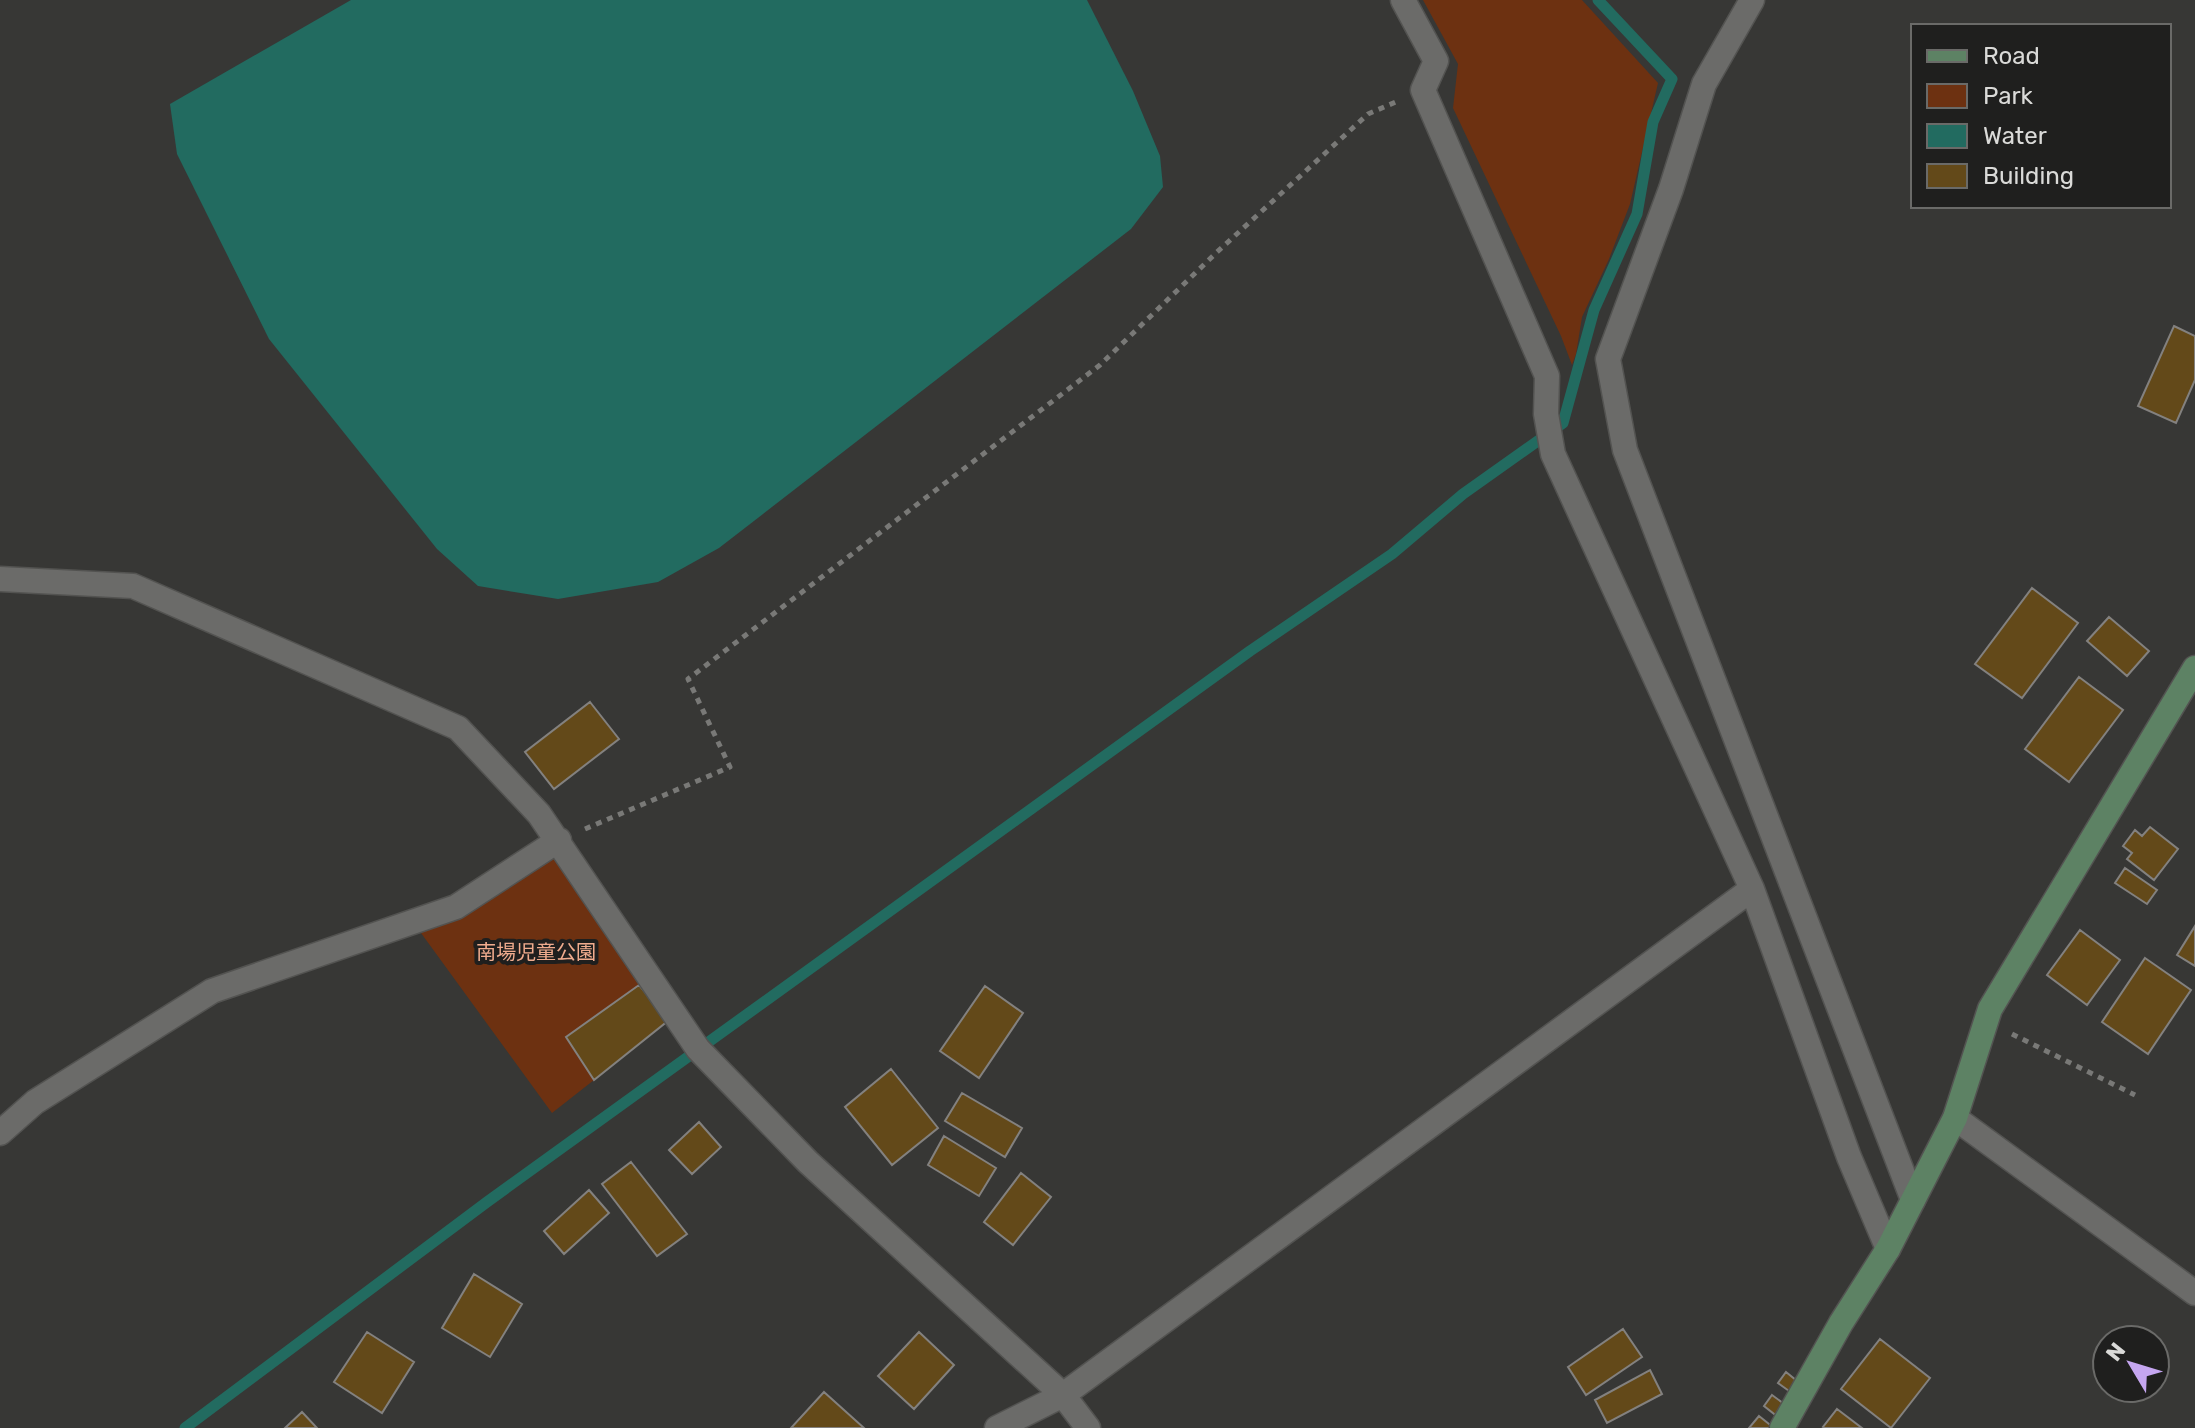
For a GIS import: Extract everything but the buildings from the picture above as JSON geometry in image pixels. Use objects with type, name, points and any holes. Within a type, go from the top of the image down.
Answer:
[{"type":"street","points":[[1403,0],[1436,61],[1423,90],[1547,376],[1546,414],[1553,454],[1752,889],[1849,1157],[1888,1249]]},
{"type":"street","points":[[1752,0],[1704,84],[1671,189],[1608,359],[1625,450],[1913,1200]]},
{"type":"street","points":[[0,579],[133,586],[458,728],[539,814],[559,840],[698,1049],[808,1162],[1063,1395],[1088,1428]]},
{"type":"street","points":[[1782,1428],[1841,1323],[1888,1249],[1955,1118],[1990,1009],[2195,668]]},
{"type":"street","points":[[0,1133],[35,1102],[212,991],[456,907],[559,840]]},
{"type":"street","points":[[997,1428],[1063,1395],[1752,889]]},
{"type":"street","points":[[1955,1118],[2195,1293]]},
{"type":"path","points":[[559,840],[730,767],[688,679],[1100,365],[1216,253],[1368,114],[1423,90]]},
{"type":"path","points":[[1986,1022],[2135,1095]]},
{"type":"green space","points":[[1423,0],[1582,0],[1658,83],[1630,204],[1582,317],[1572,365],[1453,108],[1458,64]]},
{"type":"green space","name":"南場児童公園","points":[[559,840],[652,979],[566,1037],[594,1080],[552,1113],[413,922]]},
{"type":"water","points":[[351,0],[1087,0],[1133,91],[1160,156],[1163,187],[1131,229],[719,548],[658,582],[558,599],[478,586],[437,549],[269,339],[177,154],[170,104]]},
{"type":"waterway","points":[[185,1428],[487,1202],[1250,651],[1392,554],[1463,494],[1563,423],[1594,310],[1637,214],[1653,122],[1672,79],[1598,0]]}]
